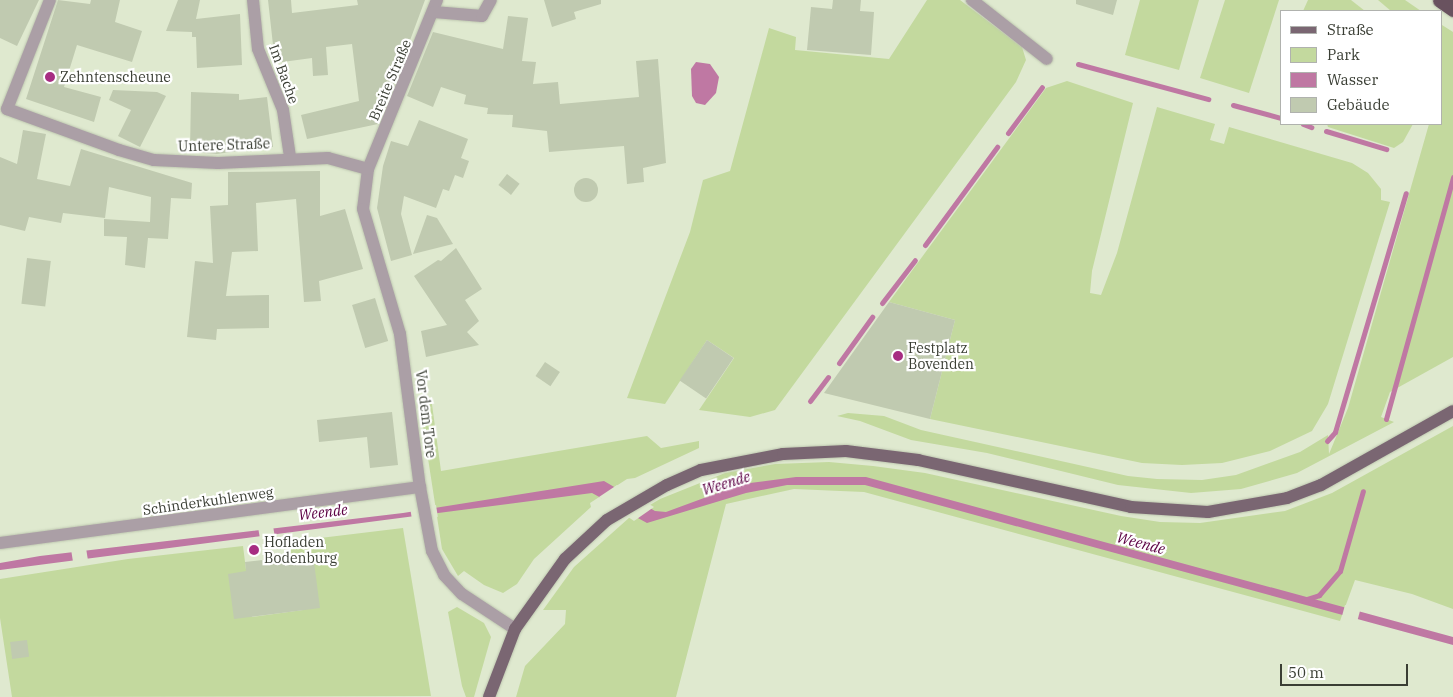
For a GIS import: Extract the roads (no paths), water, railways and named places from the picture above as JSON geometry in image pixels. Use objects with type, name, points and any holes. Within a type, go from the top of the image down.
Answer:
[{"type":"highway","points":[[1440,0],[1453,9]]},
{"type":"main road","points":[[490,697],[515,629],[565,559],[607,520],[667,485],[726,463],[783,454],[846,451],[918,460],[1131,507],[1208,512],[1287,498],[1320,485],[1453,412]]},
{"type":"street","points":[[4,111],[50,0]]},
{"type":"street","name":"Im Bache","points":[[253,0],[258,49],[283,110],[290,158]]},
{"type":"street","points":[[435,6],[482,16],[491,0]]},
{"type":"street","points":[[972,0],[1048,59]]},
{"type":"street","name":"Breite Straße","points":[[368,169],[435,6]]},
{"type":"street","name":"Untere Straße","points":[[4,111],[154,160],[218,163],[290,158],[328,158],[368,169]]},
{"type":"street","name":"Vor dem Tore","points":[[368,169],[364,186],[364,215],[400,334],[426,527],[436,563],[452,584],[515,629]]},
{"type":"street","name":"Schinderkuhlenweg","points":[[0,544],[421,493]]},
{"type":"water","points":[[696,62],[710,64],[719,77],[716,93],[705,105],[696,103],[692,96],[691,69]]},
{"type":"water","points":[[796,477],[866,477],[1453,637],[1453,645],[865,485],[787,485],[746,493],[647,523],[592,493],[0,570],[0,563],[40,556],[403,513],[604,481],[655,511],[666,512],[742,484]]},
{"type":"waterway","points":[[1078,64],[1208,99]]},
{"type":"waterway","points":[[1008,133],[1042,87]]},
{"type":"waterway","points":[[1233,105],[1280,118]]},
{"type":"waterway","points":[[1306,125],[1311,127]]},
{"type":"waterway","points":[[1326,131],[1386,149]]},
{"type":"waterway","points":[[925,245],[997,147]]},
{"type":"waterway","points":[[1386,419],[1453,177]]},
{"type":"waterway","points":[[1327,441],[1335,432],[1406,193]]},
{"type":"waterway","points":[[882,303],[915,260]]},
{"type":"waterway","points":[[839,363],[872,317]]},
{"type":"waterway","points":[[810,401],[828,377]]},
{"type":"waterway","points":[[1304,600],[1319,595],[1340,571],[1363,491]]},
{"type":"place","name":"Zehntenscheune","points":[[50,77]]},
{"type":"place","name":"Festplatz Bovenden","points":[[898,356]]},
{"type":"place","name":"Hofladen Bodenburg","points":[[254,550]]},
{"type":"water label","name":"Weende","points":[[726,483]]},
{"type":"water label","name":"Weende","points":[[323,512]]},
{"type":"water label","name":"Weende","points":[[1141,543]]}]
